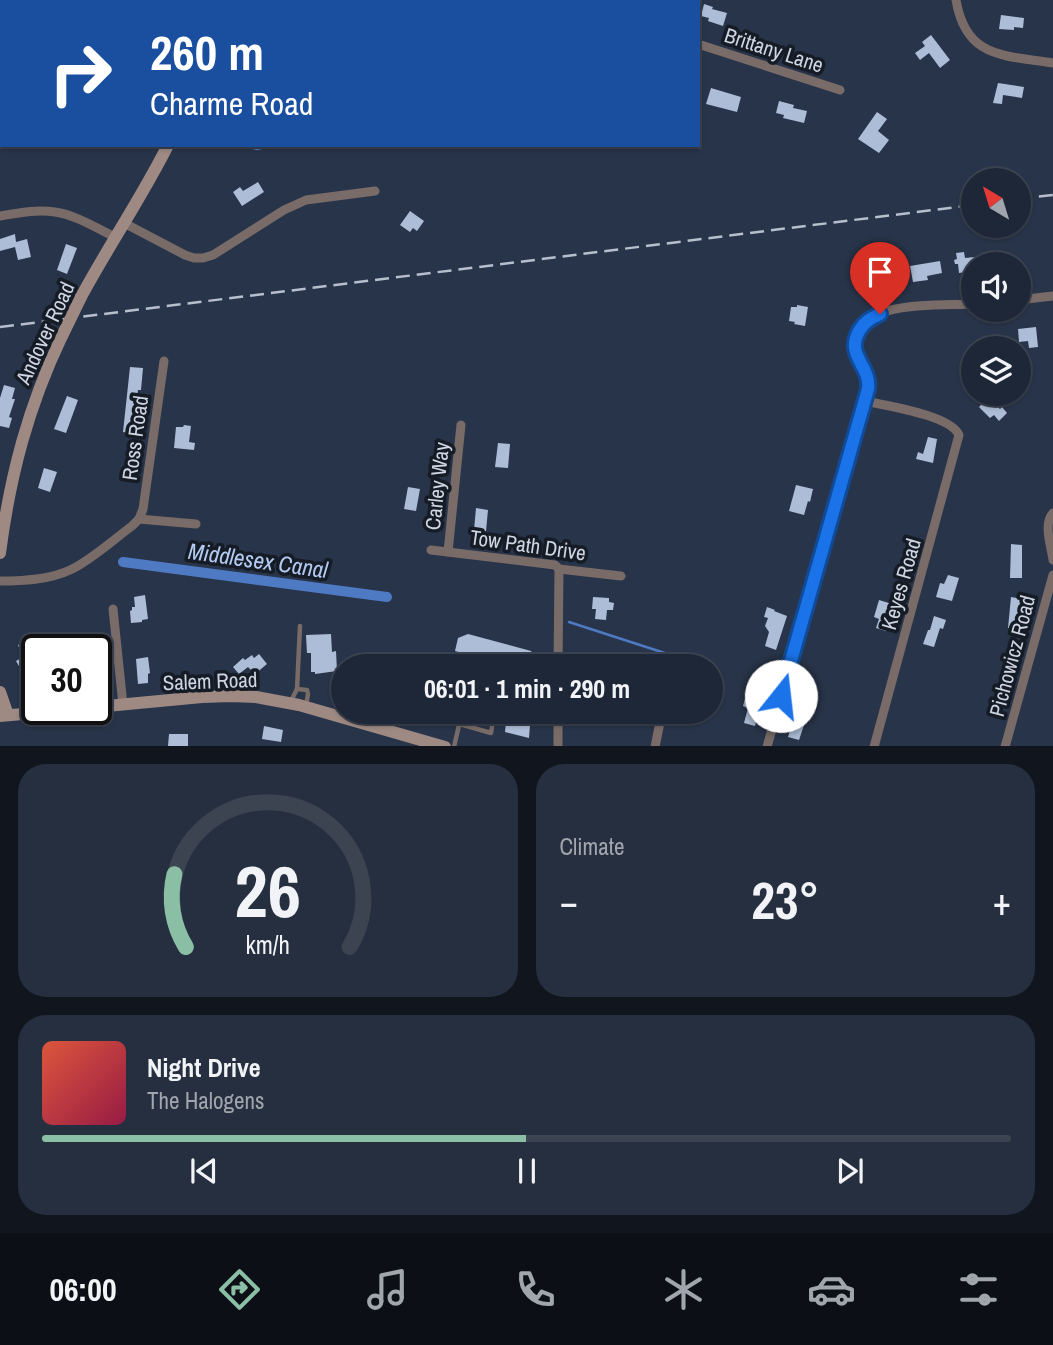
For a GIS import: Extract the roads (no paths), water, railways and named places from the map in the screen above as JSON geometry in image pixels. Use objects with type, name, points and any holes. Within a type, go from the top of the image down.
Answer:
[{"type":"main road","name":"Andover Road","points":[[0,553],[9,493],[22,439],[43,378],[82,297],[167,147]]},
{"type":"main road","points":[[0,692],[4,715]]},
{"type":"main road","name":"Salem Road","points":[[112,706],[256,696],[290,702],[442,746]]},
{"type":"street","points":[[956,0],[959,18],[968,34],[981,47],[995,53],[1053,64]]},
{"type":"street","name":"Brittany Lane","points":[[700,45],[839,90]]},
{"type":"street","points":[[124,223],[185,255],[203,258],[306,200],[375,191]]},
{"type":"street","points":[[0,216],[34,211],[56,212],[74,217],[115,237]]},
{"type":"street","points":[[1031,299],[1053,296]]},
{"type":"street","points":[[767,746],[869,383],[856,356],[855,343],[859,330],[867,320],[890,310],[910,306],[961,304]]},
{"type":"street","name":"Ross Road","points":[[139,519],[143,509],[164,361]]},
{"type":"street","name":"Keyes Road","points":[[865,401],[926,415],[958,431],[959,441],[874,746]]},
{"type":"street","name":"Carley Way","points":[[448,552],[461,425]]},
{"type":"street","points":[[1053,513],[1048,523],[1053,560]]},
{"type":"street","points":[[0,581],[32,579],[72,569],[139,519],[196,524]]},
{"type":"street","name":"Tow Path Drive","points":[[430,550],[621,576]]},
{"type":"street","points":[[558,569],[558,654]]},
{"type":"street","name":"Pichowicz Road","points":[[1005,746],[1053,575]]},
{"type":"street","points":[[113,609],[123,705]]},
{"type":"street","points":[[558,724],[558,746]]},
{"type":"street","points":[[655,746],[660,724]]},
{"type":"lane","points":[[290,702],[297,689],[300,626]]},
{"type":"lane","points":[[297,689],[307,690],[306,707]]},
{"type":"lane","points":[[454,746],[460,724],[491,733],[492,724]]},
{"type":"waterway","points":[[250,147],[266,147]]},
{"type":"waterway","name":"Middlesex Canal","points":[[123,562],[387,597]]},
{"type":"waterway","points":[[569,622],[668,654]]},
{"type":"railway","points":[[1031,198],[1053,195]]},
{"type":"railway","points":[[0,327],[961,207]]}]
